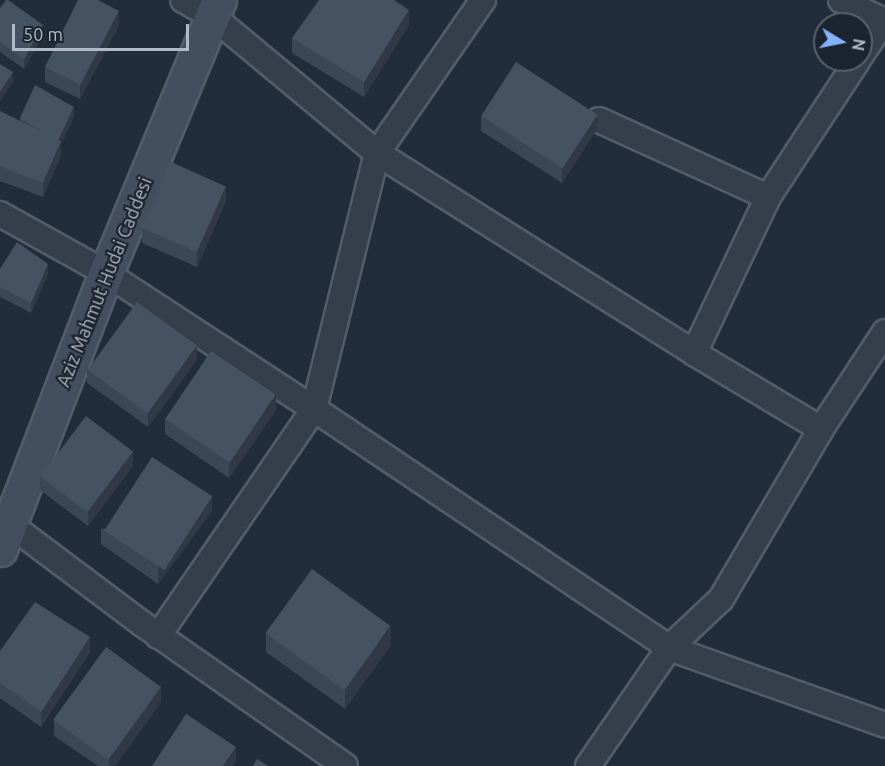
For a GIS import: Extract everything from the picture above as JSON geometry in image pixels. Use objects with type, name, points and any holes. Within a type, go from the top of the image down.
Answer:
[{"type":"street","points":[[183,0],[218,5],[377,153],[694,353],[821,429]]},
{"type":"street","points":[[158,636],[314,409],[377,153],[483,0]]},
{"type":"street","points":[[841,0],[884,20],[873,37]]},
{"type":"street","name":"Aziz Mahmut Hudai Caddesi","points":[[3,530],[106,273],[218,5]]},
{"type":"street","points":[[694,353],[768,197],[850,72]]},
{"type":"street","points":[[600,120],[768,197]]},
{"type":"street","points":[[0,214],[106,273],[314,409],[669,648],[885,725]]},
{"type":"street","points":[[588,766],[669,648],[721,599],[821,429],[885,333]]},
{"type":"street","points":[[3,530],[345,766]]},
{"type":"building","points":[[6,0],[43,25],[24,59],[0,42],[0,8]]},
{"type":"building","points":[[78,0],[98,0],[119,11],[80,85],[45,67]]},
{"type":"building","points":[[319,0],[394,0],[409,10],[364,82],[292,38]]},
{"type":"building","points":[[516,62],[597,115],[562,169],[481,116]]},
{"type":"building","points":[[0,64],[13,72],[0,92]]},
{"type":"building","points":[[35,85],[74,107],[58,140],[20,118]]},
{"type":"building","points":[[0,111],[61,141],[43,183],[0,166]]},
{"type":"building","points":[[171,162],[226,186],[197,252],[142,228]]},
{"type":"building","points":[[17,242],[48,264],[31,303],[0,287],[0,269]]},
{"type":"building","points":[[137,302],[197,345],[147,413],[88,370]]},
{"type":"building","points":[[211,351],[276,395],[230,463],[165,419]]},
{"type":"building","points":[[86,416],[133,452],[87,512],[40,477]]},
{"type":"building","points":[[152,457],[212,496],[164,570],[104,531]]},
{"type":"building","points":[[312,569],[390,626],[344,690],[266,633]]},
{"type":"building","points":[[35,602],[90,637],[41,712],[0,683],[0,651]]},
{"type":"building","points":[[106,647],[161,687],[108,760],[53,720]]},
{"type":"building","points":[[186,714],[236,747],[223,766],[152,766]]},
{"type":"building","points":[[257,759],[268,766],[253,766]]}]
